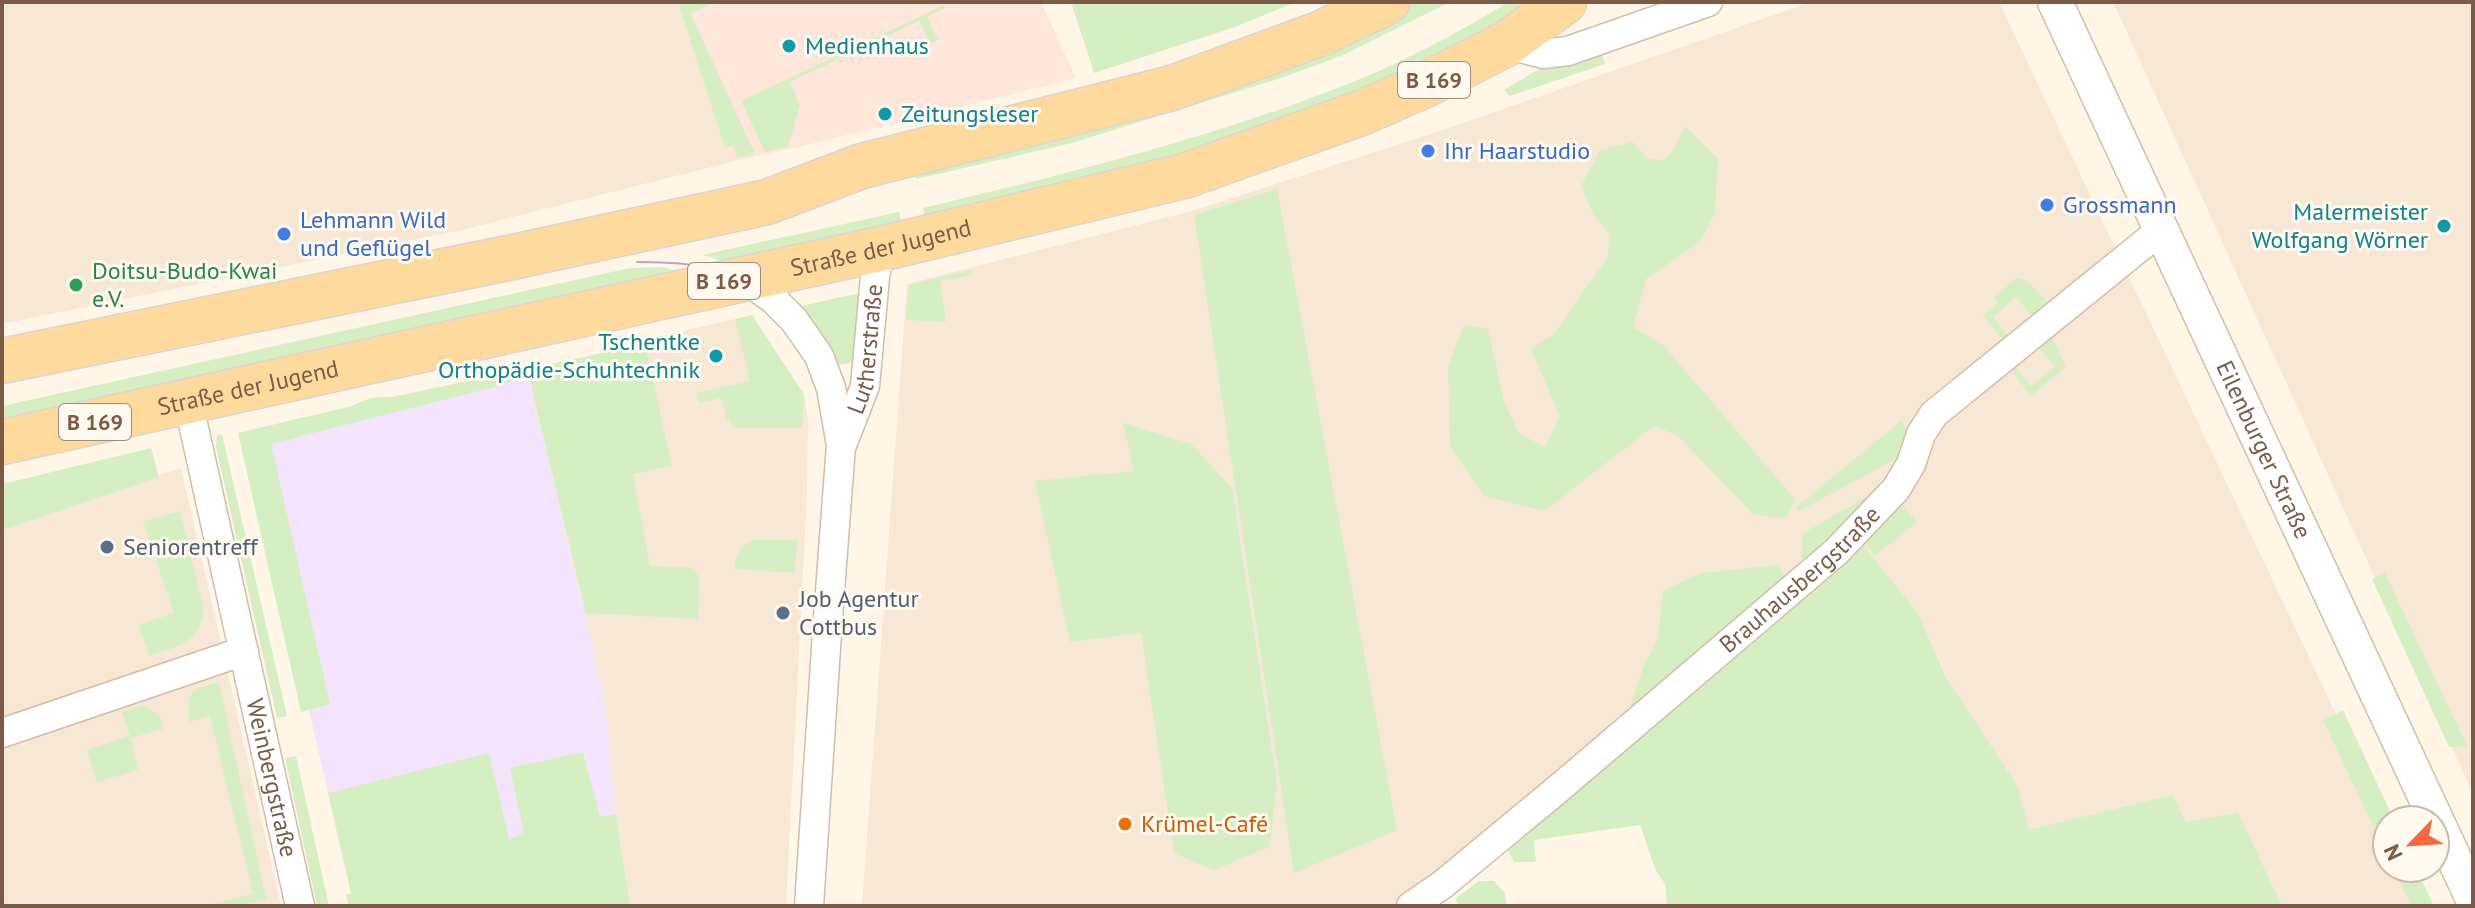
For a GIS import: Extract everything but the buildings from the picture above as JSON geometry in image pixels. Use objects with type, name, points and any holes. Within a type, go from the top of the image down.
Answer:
[{"type":"main road","points":[[2,361],[767,202],[862,166],[1172,88],[1319,34],[1387,2]]},
{"type":"main road","name":"Straße der Jugend","points":[[2,442],[880,249],[1184,176],[1361,113],[1427,84],[1506,44],[1564,2]]},
{"type":"street","points":[[1506,44],[1543,54],[1568,51],[1708,2]]},
{"type":"street","name":"Eilenburger Straße","points":[[2055,2],[2473,899]]},
{"type":"street","name":"Brauhausbergstraße","points":[[1411,906],[1442,885],[1836,552],[1896,489],[1911,464],[1921,434],[1934,414],[2161,230]]},
{"type":"street","name":"Lutherstraße","points":[[841,445],[865,386],[880,249]]},
{"type":"street","points":[[742,277],[774,300],[794,320],[819,356],[831,388],[841,445],[809,906]]},
{"type":"street","name":"Weinbergstraße","points":[[188,401],[300,906]]},
{"type":"street","points":[[2,733],[244,651]]},
{"type":"shaded area","points":[[2,2],[679,2],[731,162],[462,230],[2,324]]},
{"type":"shaded area","points":[[679,2],[1041,2],[1076,78],[731,162]]},
{"type":"shaded area","points":[[1811,2],[1999,2],[2378,804],[2371,804],[2371,884],[2417,884],[2427,906],[2031,906],[2026,854],[1919,615],[1861,542],[1432,906],[862,906],[907,284],[1192,211],[1440,131]]},
{"type":"shaded area","points":[[2113,2],[2473,2],[2473,794]]},
{"type":"shaded area","points":[[752,315],[804,394],[808,420],[786,906],[630,906],[616,814],[604,698],[527,369],[626,348],[644,340]]},
{"type":"shaded area","points":[[527,369],[604,698],[616,814],[347,876],[245,431]]},
{"type":"shaded area","points":[[181,468],[281,906],[2,906],[2,528]]},
{"type":"green space","points":[[678,2],[715,2],[691,14],[755,154],[737,158],[733,146],[725,148]]},
{"type":"green space","points":[[1071,2],[1296,2],[1235,27],[1094,73]]},
{"type":"green space","points":[[1410,2],[1450,2],[1341,56],[1278,79],[1072,143],[916,179],[912,163],[1386,14]]},
{"type":"green space","points":[[1509,2],[1531,2],[1482,37],[1386,84],[1167,163],[926,221],[923,208],[1154,149],[1324,93],[1412,55]]},
{"type":"green space","points":[[944,5],[945,8],[927,17],[938,40],[930,44],[919,21],[790,82],[800,105],[788,147],[765,152],[741,101]]},
{"type":"green space","points":[[1601,51],[1605,64],[1510,96],[1504,90],[1537,70],[1553,68]]},
{"type":"green space","points":[[1685,126],[1718,159],[1715,212],[1701,241],[1646,279],[1633,327],[1664,346],[1795,499],[1786,519],[1753,514],[1677,435],[1654,426],[1544,511],[1484,496],[1450,446],[1448,366],[1464,324],[1488,329],[1504,402],[1518,432],[1545,448],[1560,416],[1531,349],[1553,335],[1608,257],[1609,233],[1593,214],[1581,186],[1600,150],[1633,142],[1647,158],[1663,160],[1672,152]]},
{"type":"green space","points":[[1277,189],[1397,830],[1294,873],[1194,215]]},
{"type":"green space","points":[[899,212],[902,225],[731,263],[702,255]]},
{"type":"green space","points":[[663,267],[685,273],[2,426],[2,406],[630,268]]},
{"type":"green space","points":[[971,270],[972,275],[940,281],[946,322],[906,320],[909,285]]},
{"type":"green space","points":[[2017,278],[2027,281],[2048,302],[2031,315],[2016,297],[1993,317],[2008,335],[2002,339],[1983,315],[1998,302],[1994,297]]},
{"type":"green space","points":[[864,292],[859,361],[838,365],[797,307]]},
{"type":"green space","points":[[752,315],[804,395],[802,428],[735,428],[726,418],[721,398],[699,403],[696,393],[750,381],[735,319]]},
{"type":"green space","points":[[2051,336],[2066,367],[2031,396],[2013,373],[2016,368],[2031,386],[2055,367],[2038,347]]},
{"type":"green space","points":[[644,340],[672,466],[633,474],[650,566],[689,567],[699,576],[698,619],[586,613],[527,369],[626,348]]},
{"type":"green space","points":[[510,372],[510,383],[271,444],[330,704],[301,712],[238,433],[352,406],[371,398],[392,397]]},
{"type":"green space","points":[[1902,420],[1907,434],[1901,456],[1798,512],[1795,508]]},
{"type":"green space","points":[[1123,423],[1191,444],[1232,488],[1277,784],[1269,847],[1214,870],[1174,853],[1141,633],[1070,642],[1035,481],[1134,471]]},
{"type":"green space","points":[[222,434],[287,716],[277,718],[216,447],[217,435]]},
{"type":"green space","points":[[151,448],[159,477],[2,530],[2,484]]},
{"type":"green space","points":[[1884,486],[1861,542],[1919,615],[1947,679],[2018,787],[2029,830],[2172,795],[2186,822],[2238,813],[2282,906],[1667,906],[1665,884],[1656,871],[1640,825],[1534,840],[1536,862],[1514,862],[1507,849],[1616,750],[1643,668],[1658,639],[1663,591],[1701,573],[1778,565],[1796,596],[1802,573],[1802,534]]},
{"type":"green space","points":[[1899,501],[1917,522],[1875,556],[1862,540]]},
{"type":"green space","points":[[180,511],[204,611],[192,638],[149,656],[139,625],[174,613],[143,521]]},
{"type":"green space","points":[[754,540],[797,540],[795,573],[734,569],[739,551]]},
{"type":"green space","points":[[2385,573],[2467,746],[2449,747],[2372,579]]},
{"type":"green space","points":[[219,682],[266,899],[238,906],[204,906],[253,894],[210,716],[189,722],[192,693]]},
{"type":"green space","points":[[144,705],[160,716],[163,729],[131,738],[138,770],[97,782],[87,750],[130,736],[122,712]]},
{"type":"green space","points":[[2343,710],[2387,804],[2371,804],[2371,821],[2323,720]]},
{"type":"green space","points":[[583,752],[600,817],[616,814],[630,906],[349,906],[346,895],[351,893],[328,793],[489,753],[509,839],[524,834],[510,768]]},
{"type":"green space","points":[[296,756],[329,906],[317,906],[285,758]]},
{"type":"green space","points":[[1479,881],[1494,881],[1505,893],[1507,906],[1457,906],[1456,898]]},
{"type":"green space","points":[[2401,884],[2424,884],[2434,906],[2411,906]]},
{"type":"tram line","points":[[637,262],[690,265],[742,277]]},
{"type":"place","name":"Medienhaus","points":[[789,46]]},
{"type":"place","name":"Zeitungsleser","points":[[885,114]]},
{"type":"place","name":"Ihr Haarstudio","points":[[1428,151]]},
{"type":"place","name":"Grossmann","points":[[2047,205]]},
{"type":"place","name":"Malermeister Wolfgang Wörner","points":[[2444,226]]},
{"type":"place","name":"Lehmann Wild und Geflügel","points":[[284,234]]},
{"type":"place","name":"Doitsu-Budo-Kwai e.V.","points":[[76,285]]},
{"type":"place","name":"Tschentke Orthopädie-Schuhtechnik","points":[[716,356]]},
{"type":"place","name":"Seniorentreff","points":[[107,547]]},
{"type":"place","name":"Job Agentur Cottbus","points":[[783,613]]},
{"type":"place","name":"Krümel-Café","points":[[1125,824]]}]
